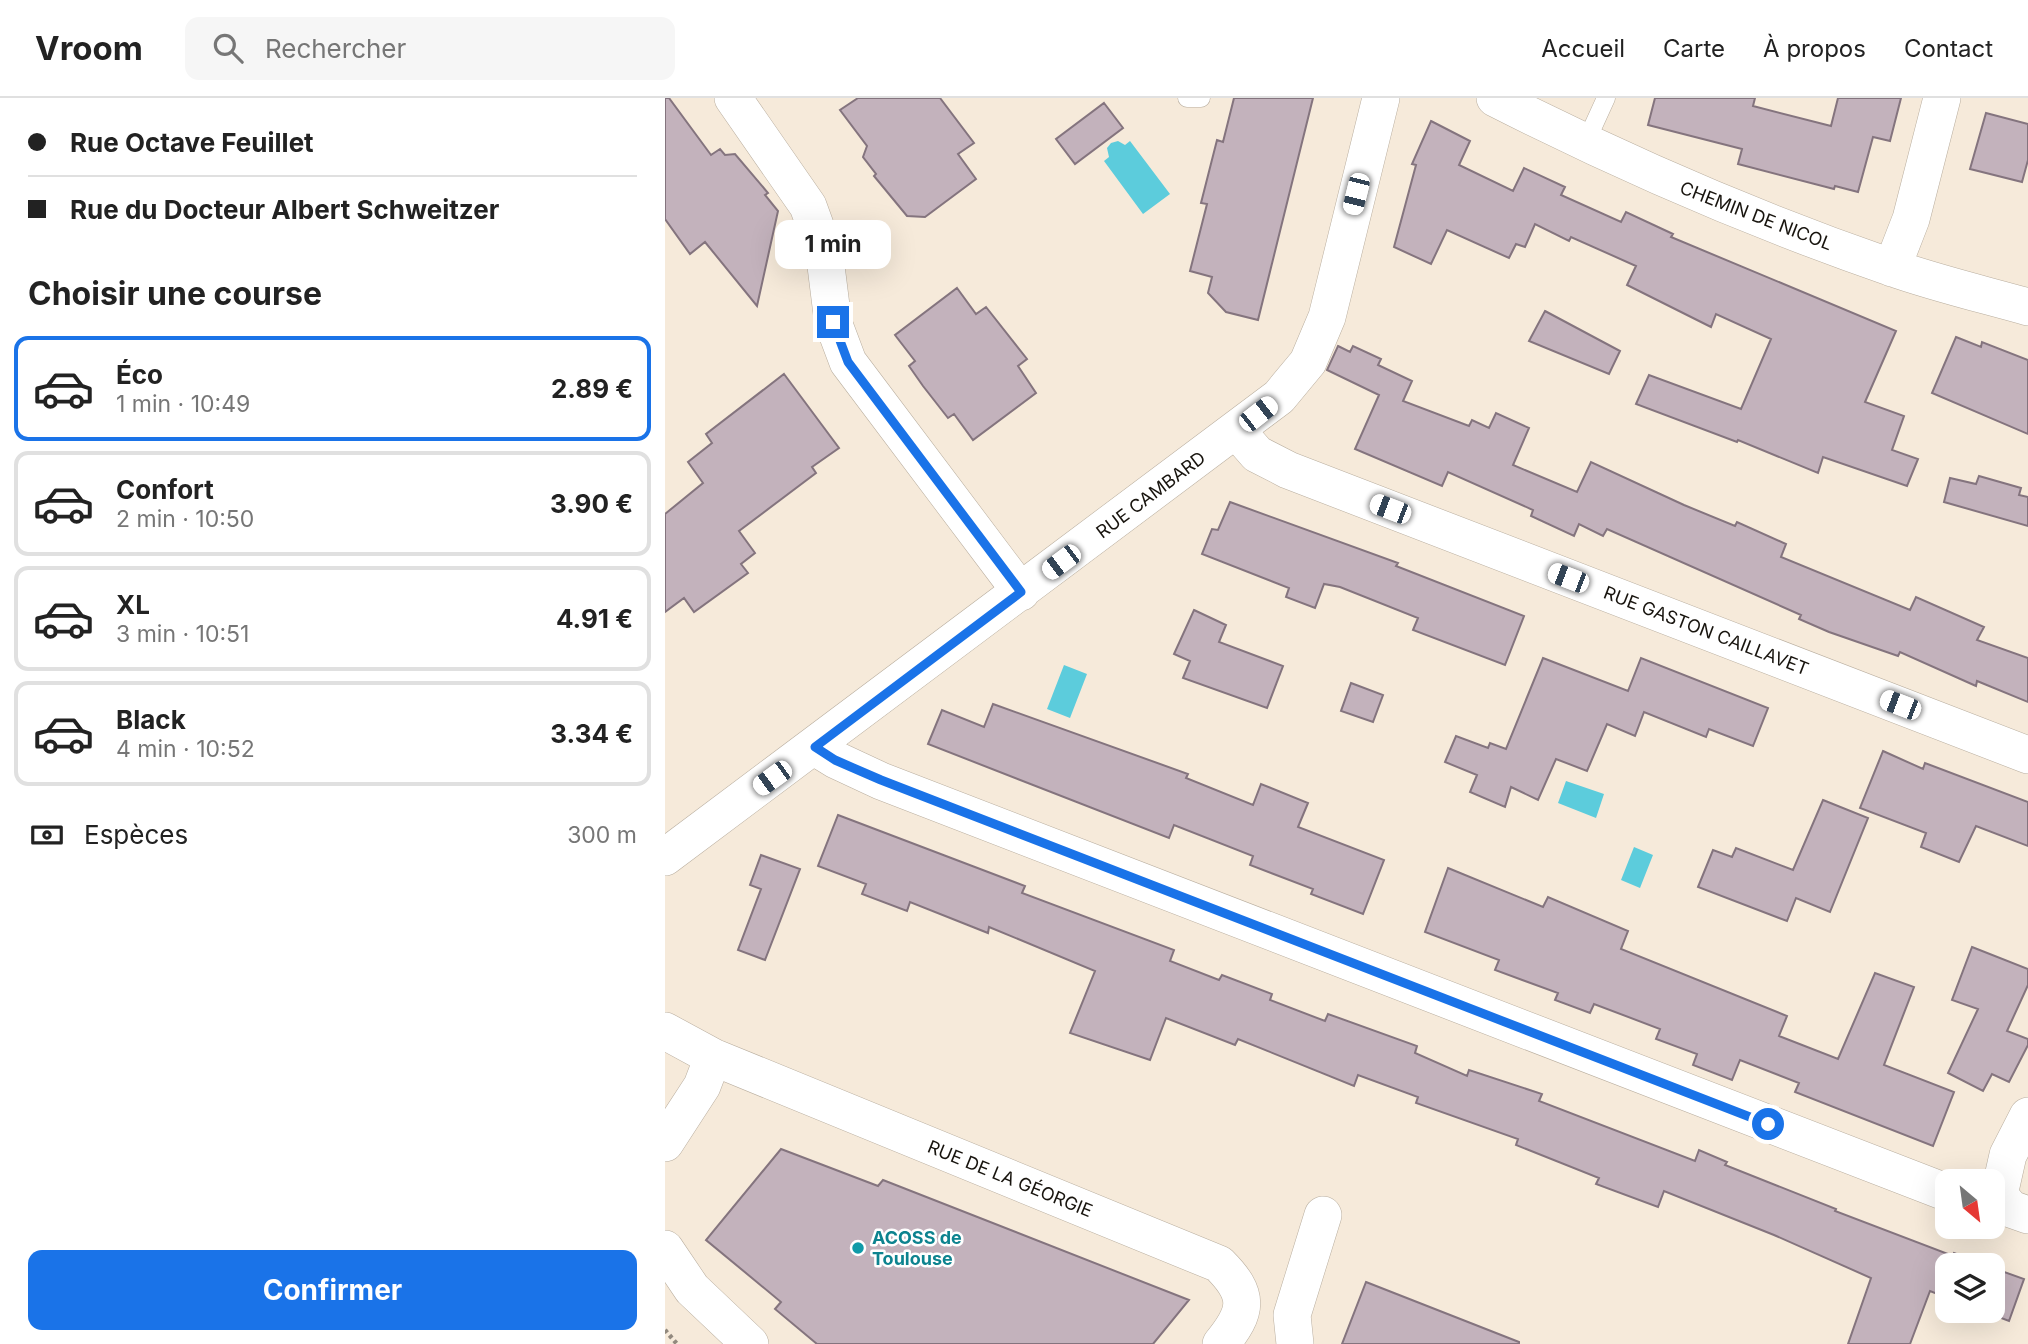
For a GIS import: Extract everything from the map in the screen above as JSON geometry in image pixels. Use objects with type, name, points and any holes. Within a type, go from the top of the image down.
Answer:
[{"type":"street","points":[[733,98],[808,206],[824,250],[833,322],[848,362],[1021,592]]},
{"type":"street","name":"RUE CAMBARD","points":[[665,857],[1279,397],[1308,362],[1327,317],[1381,98]]},
{"type":"street","name":"CHEMIN DE NICOL","points":[[1495,98],[1585,144],[1713,201],[1892,268],[2028,307]]},
{"type":"street","points":[[1892,268],[1911,219],[1942,98]]},
{"type":"street","name":"RUE GASTON CAILLAVET","points":[[1237,431],[1257,454],[1288,470],[2028,754]]},
{"type":"street","points":[[815,747],[835,760],[881,780],[1935,1187]]},
{"type":"street","name":"RUE DE LA GÉORGIE","points":[[665,1031],[713,1057],[1219,1264],[1238,1283],[1243,1300],[1238,1323],[1221,1344]]},
{"type":"street","points":[[665,1143],[702,1087],[713,1057]]},
{"type":"street","points":[[2007,1202],[2008,1155],[2028,1116]]},
{"type":"street","points":[[1295,1344],[1292,1315],[1323,1214]]},
{"type":"street","points":[[665,1249],[692,1289],[751,1344]]},
{"type":"lane","points":[[1187,98],[1201,98]]},
{"type":"lane","points":[[1585,144],[1607,98]]},
{"type":"path","points":[[665,1330],[677,1344]]},
{"type":"water","points":[[1118,141],[1125,145],[1130,141],[1170,194],[1143,214],[1104,161],[1109,157],[1107,148]]},
{"type":"water","points":[[1064,665],[1087,674],[1070,718],[1047,709]]},
{"type":"water","points":[[1566,781],[1604,794],[1596,818],[1558,803]]},
{"type":"water","points":[[1634,847],[1653,855],[1640,888],[1621,880]]},
{"type":"building","points":[[665,98],[669,98],[711,155],[720,149],[725,155],[735,154],[768,193],[765,195],[778,211],[757,306],[705,242],[690,254],[665,219]]},
{"type":"building","points":[[858,98],[940,98],[974,143],[958,154],[976,179],[925,217],[907,216],[874,176],[876,174],[863,157],[867,146],[840,110]]},
{"type":"building","points":[[1234,98],[1313,98],[1258,320],[1226,312],[1208,293],[1212,277],[1190,271],[1207,204],[1201,203],[1217,140],[1223,142]]},
{"type":"building","points":[[1655,98],[1755,98],[1753,106],[1831,126],[1838,98],[1901,98],[1890,141],[1873,137],[1858,192],[1835,186],[1834,189],[1738,164],[1742,149],[1648,125]]},
{"type":"building","points":[[1104,103],[1123,128],[1075,164],[1056,139]]},
{"type":"building","points":[[1986,113],[2028,124],[2028,160],[2022,182],[1970,169]]},
{"type":"building","points":[[1431,121],[1470,141],[1459,165],[1513,191],[1524,168],[1565,187],[1561,195],[1621,222],[1626,212],[1673,234],[1671,237],[1896,331],[1865,402],[1904,416],[1892,450],[1918,459],[1907,486],[1823,457],[1818,473],[1738,440],[1737,442],[1636,404],[1649,375],[1741,409],[1771,339],[1716,314],[1711,327],[1627,285],[1636,266],[1571,237],[1569,241],[1535,224],[1525,247],[1516,244],[1509,258],[1447,230],[1431,264],[1394,247],[1416,165],[1412,164]]},
{"type":"building","points":[[957,288],[976,314],[986,307],[1027,359],[1018,366],[1036,393],[973,440],[954,414],[948,418],[923,386],[909,366],[915,361],[895,335]]},
{"type":"building","points":[[1545,311],[1620,351],[1609,374],[1529,341]]},
{"type":"building","points":[[1956,337],[1981,347],[1982,342],[2028,360],[2028,434],[1932,393]]},
{"type":"building","points":[[1338,346],[1350,352],[1353,346],[1381,359],[1378,365],[1412,381],[1403,401],[1469,426],[1472,420],[1489,428],[1496,413],[1529,428],[1513,465],[1577,492],[1591,462],[1684,505],[1735,526],[1737,522],[1786,544],[1781,557],[1910,610],[1916,597],[1984,627],[1977,640],[2028,658],[2028,702],[1977,681],[1976,686],[1900,652],[1898,656],[1829,632],[1799,619],[1801,615],[1607,529],[1603,536],[1579,524],[1574,536],[1531,516],[1533,510],[1448,472],[1442,486],[1355,449],[1379,395],[1327,370]]},
{"type":"building","points":[[784,374],[839,448],[812,467],[816,473],[739,531],[755,553],[741,564],[748,573],[694,612],[684,598],[665,612],[665,514],[703,483],[688,462],[712,443],[706,434]]},
{"type":"building","points":[[1979,476],[2021,488],[2019,495],[2028,497],[2028,526],[1944,502],[1950,478],[1976,484]]},
{"type":"building","points":[[1230,502],[1398,563],[1396,566],[1524,616],[1505,665],[1413,630],[1418,618],[1340,587],[1324,584],[1315,608],[1286,597],[1289,588],[1202,554],[1212,529],[1218,530]]},
{"type":"building","points":[[1194,610],[1226,625],[1219,642],[1283,666],[1267,708],[1183,678],[1190,661],[1174,654]]},
{"type":"building","points":[[1543,658],[1628,691],[1641,658],[1768,708],[1753,746],[1709,729],[1706,737],[1644,712],[1635,736],[1607,724],[1587,771],[1556,759],[1538,800],[1511,787],[1505,807],[1470,792],[1477,775],[1445,762],[1456,736],[1488,748],[1490,743],[1506,749]]},
{"type":"building","points":[[1351,683],[1383,695],[1373,722],[1341,711]]},
{"type":"building","points":[[993,704],[1188,774],[1186,778],[1253,805],[1261,784],[1308,803],[1298,827],[1384,860],[1363,914],[1311,894],[1313,889],[1250,865],[1253,856],[1174,825],[1169,838],[928,744],[942,710],[984,727]]},
{"type":"building","points":[[1883,751],[1923,769],[1925,763],[2028,802],[2028,846],[1976,826],[1959,862],[1921,847],[1926,833],[1860,808]]},
{"type":"building","points":[[1823,800],[1868,818],[1830,912],[1796,898],[1787,921],[1698,887],[1713,850],[1732,857],[1736,848],[1793,870]]},
{"type":"building","points":[[838,815],[1025,886],[1022,893],[1174,950],[1170,961],[1219,980],[1222,975],[1272,994],[1270,1000],[1325,1021],[1328,1014],[1417,1046],[1415,1053],[1467,1076],[1469,1070],[1542,1094],[1539,1101],[1695,1161],[1699,1150],[1727,1162],[1725,1165],[1945,1253],[1935,1253],[1935,1293],[1930,1291],[1910,1344],[1848,1344],[1871,1278],[1664,1191],[1658,1207],[1596,1184],[1599,1178],[1516,1145],[1518,1139],[1416,1103],[1418,1097],[1358,1075],[1354,1086],[1238,1039],[1235,1045],[1166,1018],[1150,1060],[1070,1033],[1095,971],[989,927],[988,933],[910,902],[907,911],[862,894],[866,884],[818,866]]},
{"type":"building","points":[[761,855],[800,869],[765,960],[738,950],[761,889],[750,885]]},
{"type":"building","points":[[1448,868],[1543,907],[1548,897],[1628,931],[1621,949],[1787,1016],[1779,1036],[1838,1059],[1875,973],[1914,987],[1884,1065],[1954,1092],[1933,1146],[1795,1092],[1799,1083],[1740,1060],[1732,1080],[1693,1065],[1697,1054],[1656,1039],[1660,1029],[1594,1004],[1590,1013],[1555,1000],[1558,993],[1495,970],[1499,960],[1425,932]]},
{"type":"building","points":[[1972,947],[2028,969],[2028,985],[2007,1031],[2028,1039],[2028,1045],[2009,1082],[1992,1074],[1983,1091],[1948,1073],[1978,1009],[1952,1000]]},
{"type":"building","name":"ACOSS de Toulouse","points":[[781,1149],[878,1186],[883,1180],[1189,1300],[1153,1344],[817,1344],[775,1309],[781,1302],[706,1240]]},
{"type":"building","points":[[2005,1272],[2024,1279],[2009,1321],[2005,1319]]},
{"type":"building","points":[[1366,1282],[1519,1342],[1519,1344],[1342,1344]]},
{"type":"place","name":"ACOSS de Toulouse","points":[[858,1248]]},
{"type":"route","points":[[833,322],[848,362],[1021,592],[815,747],[835,760],[881,780],[1768,1124]]}]
